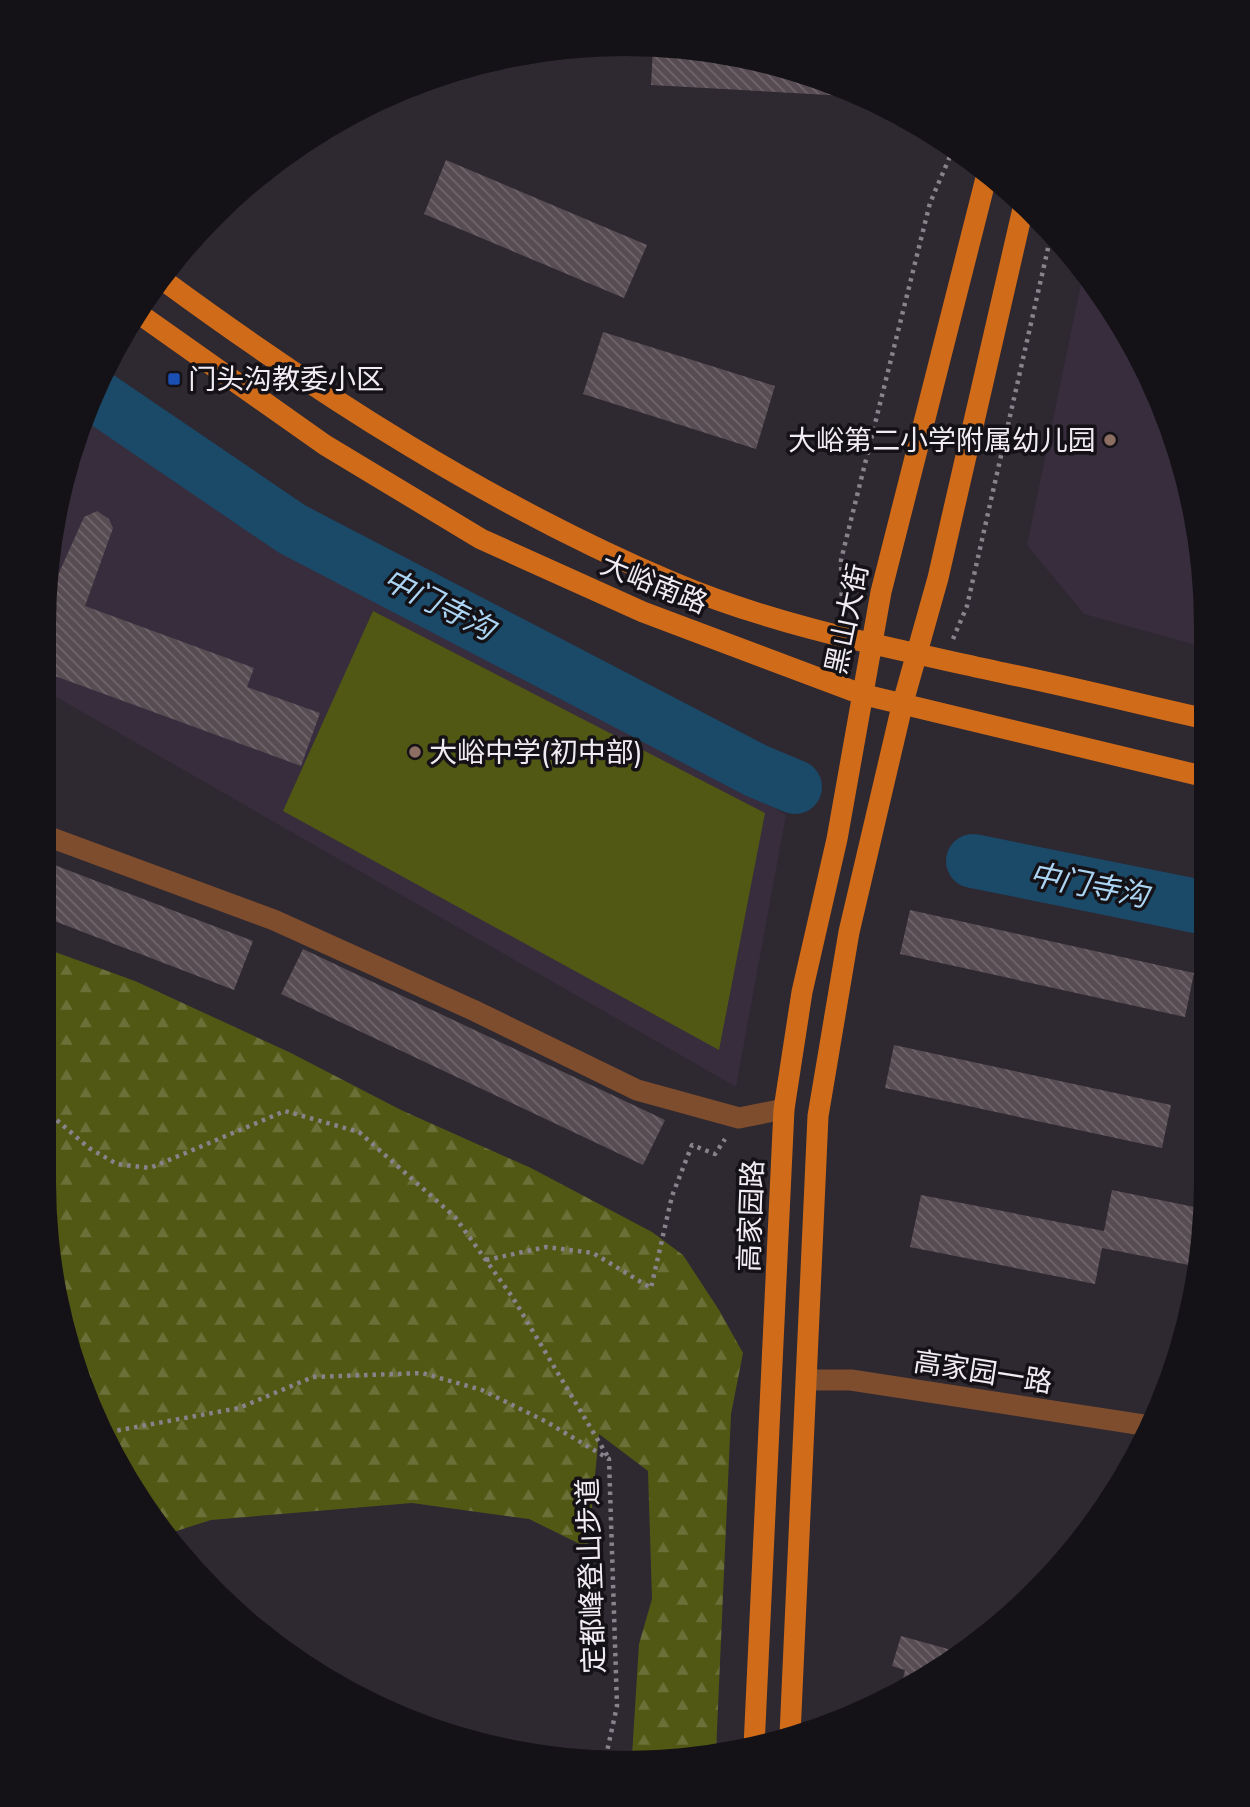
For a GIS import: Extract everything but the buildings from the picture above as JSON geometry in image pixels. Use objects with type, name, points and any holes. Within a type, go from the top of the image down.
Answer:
[{"type":"main road","name":"黑山大街","points":[[861,694],[873,644],[881,592],[984,185]]},
{"type":"main road","points":[[790,1726],[818,1116],[849,932],[902,706],[938,578],[1021,217]]},
{"type":"main road","name":"大峪南路","points":[[170,285],[255,348],[420,451],[543,522],[674,583],[842,637],[1194,716]]},
{"type":"main road","name":"大峪南路","points":[[146,319],[326,445],[481,539],[643,612],[861,694],[902,706],[974,718],[1194,774]]},
{"type":"main road","name":"高家园路","points":[[754,1736],[784,1109],[802,992],[858,733],[861,694]]},
{"type":"street","points":[[56,839],[274,920],[473,1010],[637,1090],[739,1118],[784,1109]]},
{"type":"street","name":"高家园一路","points":[[807,1380],[851,1380],[1140,1424]]},
{"type":"path","name":"黑山大街","points":[[842,637],[841,559],[930,203],[949,158]]},
{"type":"path","points":[[944,660],[967,606],[1049,245]]},
{"type":"path","points":[[56,1119],[89,1148],[117,1164],[150,1168],[285,1111],[359,1132],[455,1217],[540,1340],[609,1459]]},
{"type":"path","points":[[486,1260],[546,1247],[593,1253],[652,1288],[672,1196],[692,1145],[715,1154],[739,1118]]},
{"type":"path","name":"定都峰登山步道","points":[[114,1431],[239,1408],[313,1377],[422,1373],[482,1391],[545,1421],[609,1459],[617,1706],[607,1751]]},
{"type":"shaded area","name":"大峪第二小学附属幼儿园","points":[[1081,285],[1118,341],[1151,407],[1164,442],[1175,478],[1189,551],[1194,645],[1084,614],[1027,545]]},
{"type":"shaded area","name":"大峪中学(初中部)","points":[[95,418],[786,815],[736,1087],[56,697],[57,588],[61,551],[75,478]]},
{"type":"green space","points":[[373,611],[765,813],[719,1050],[283,811]]},
{"type":"green space","points":[[56,952],[135,981],[291,1053],[401,1110],[531,1168],[652,1232],[683,1255],[743,1353],[731,1414],[716,1743],[632,1751],[639,1644],[652,1599],[648,1471],[599,1434],[588,1548],[529,1519],[412,1503],[211,1520],[176,1531],[152,1498],[132,1467],[99,1400],[75,1329],[57,1219]]},
{"type":"waterway","name":"中门寺沟","points":[[102,400],[292,529],[757,771],[795,787]]},
{"type":"waterway","name":"中门寺沟","points":[[973,861],[1194,906]]},
{"type":"place","name":"门头沟教委小区","points":[[174,379]]},
{"type":"place","name":"大峪第二小学附属幼儿园","points":[[1110,440]]},
{"type":"place","name":"大峪中学(初中部)","points":[[415,752]]}]
